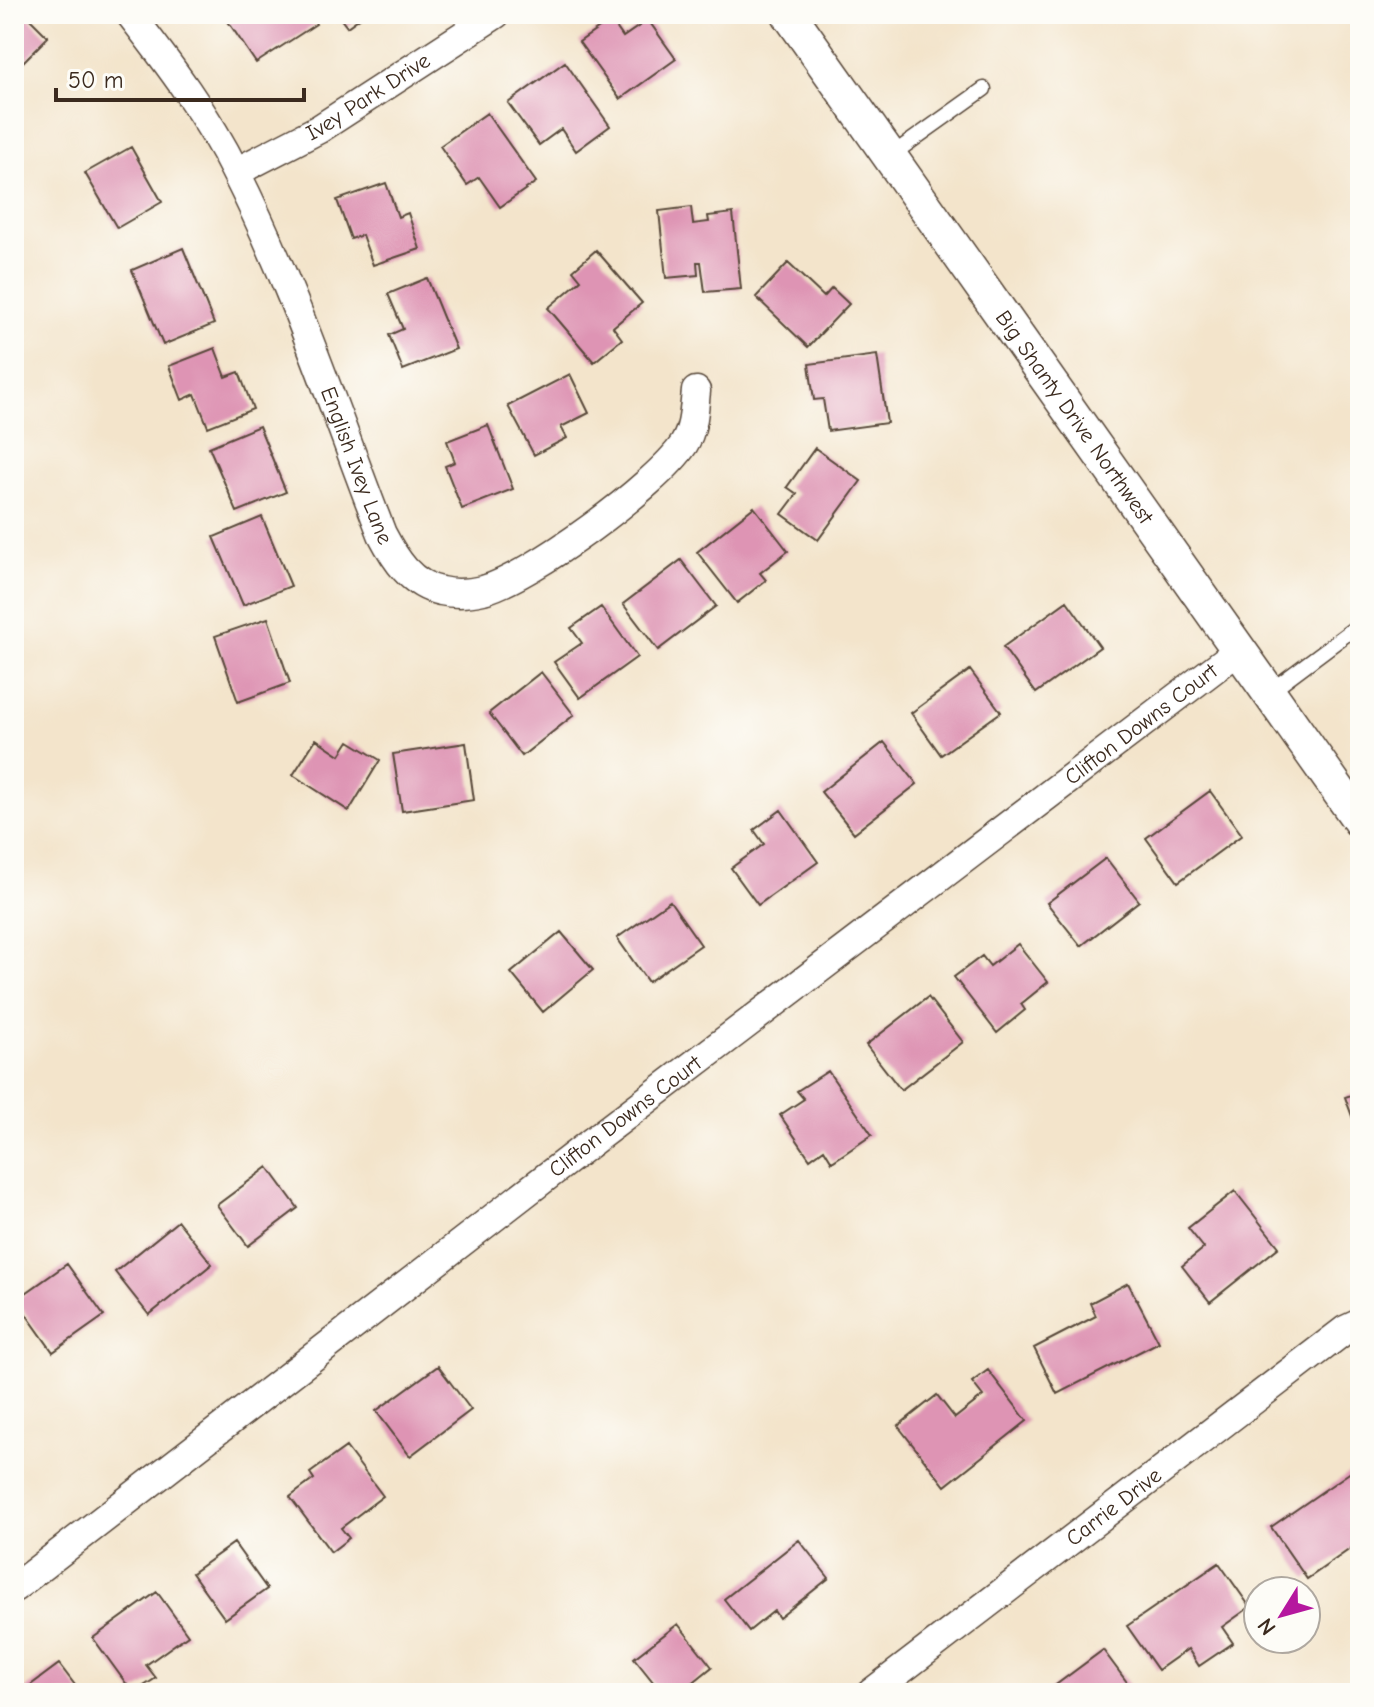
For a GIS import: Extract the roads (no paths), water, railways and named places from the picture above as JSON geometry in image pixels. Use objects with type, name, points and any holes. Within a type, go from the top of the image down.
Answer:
[{"type":"street","name":"English Ivey Lane","points":[[130,14],[218,140],[236,172],[285,282],[382,534],[394,557],[425,587],[455,593],[484,590],[546,558],[665,466],[684,443],[693,422],[696,391]]},
{"type":"street","name":"Ivey Park Drive","points":[[236,172],[319,129],[496,14]]},
{"type":"street","name":"Big Shanty Drive Northwest","points":[[789,14],[1360,821]]},
{"type":"street","name":"Clifton Downs Court","points":[[14,1588],[598,1137],[1239,650]]},
{"type":"street","name":"Carrie Drive","points":[[871,1693],[1345,1330],[1360,1323]]},
{"type":"lane","points":[[890,156],[984,89]]},
{"type":"lane","points":[[1269,692],[1360,624]]}]
